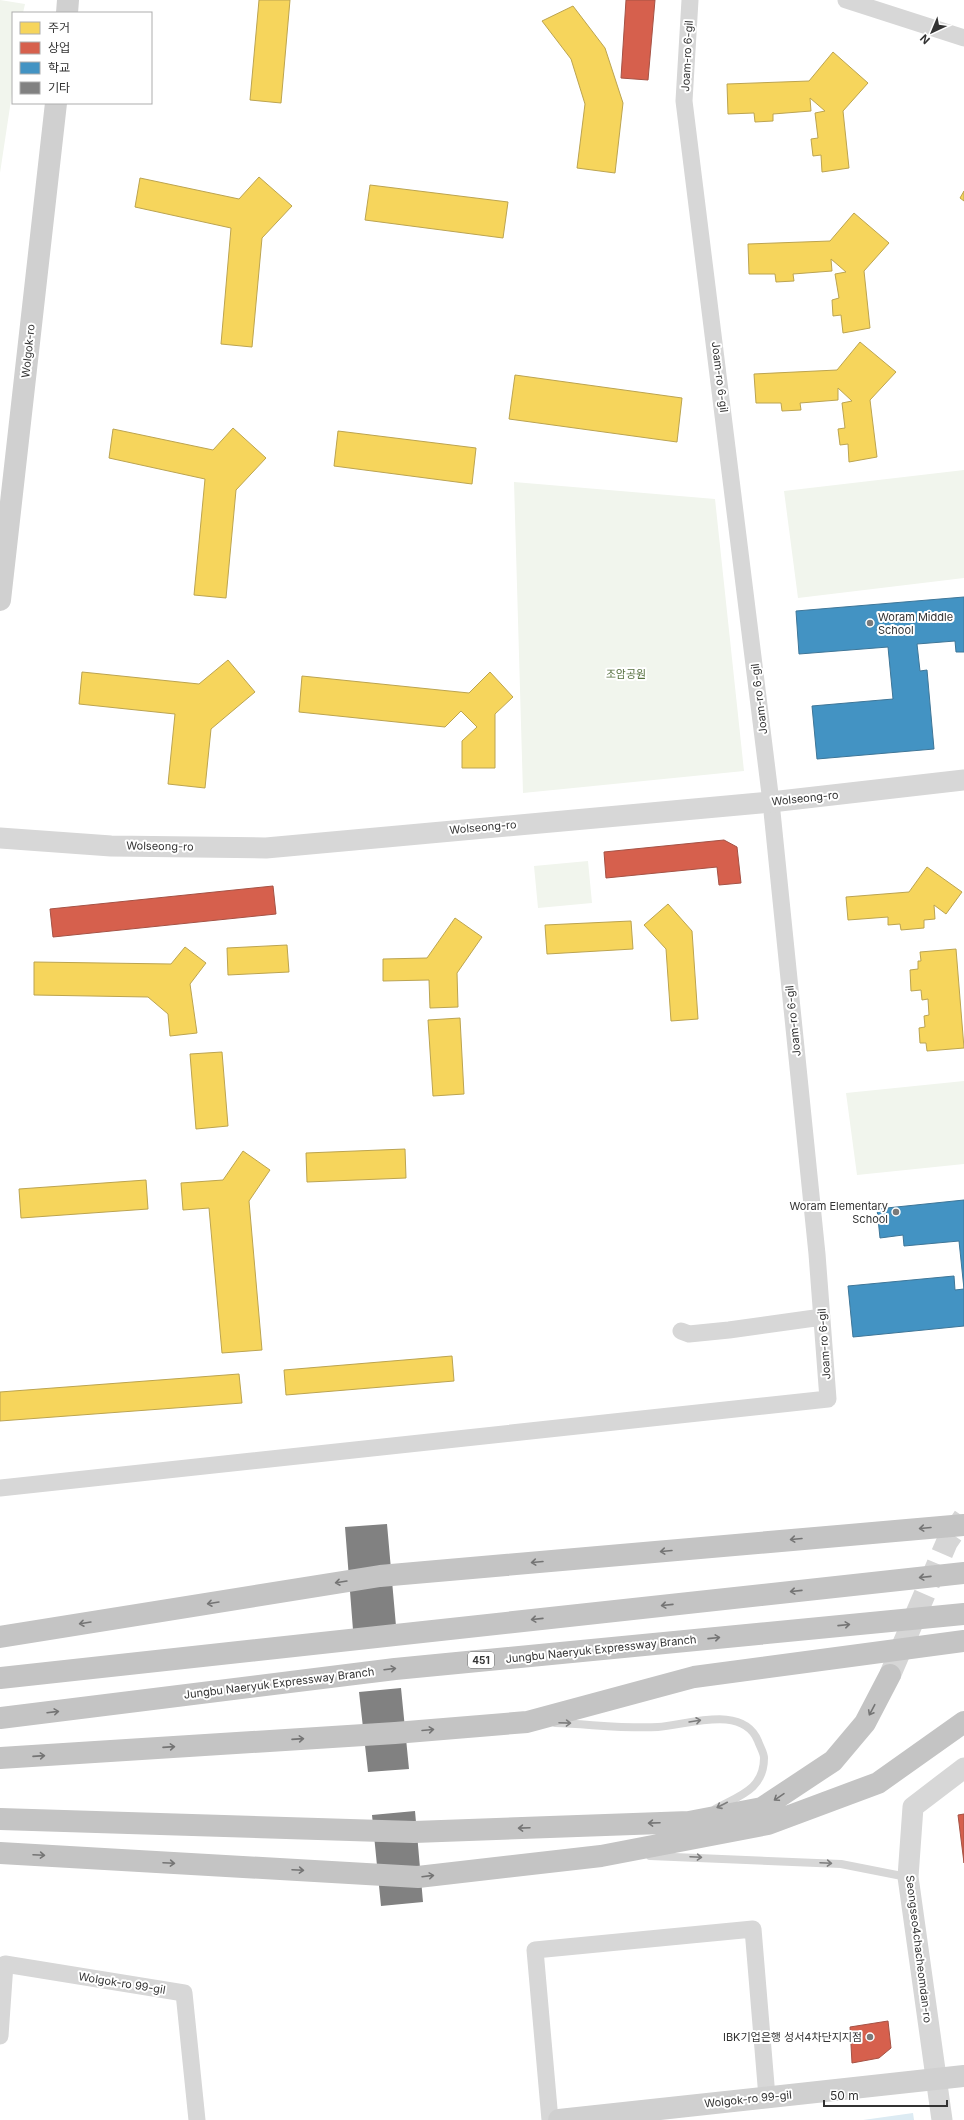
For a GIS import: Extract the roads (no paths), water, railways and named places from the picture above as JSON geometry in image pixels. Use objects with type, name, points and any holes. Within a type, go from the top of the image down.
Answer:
[{"type":"highway","points":[[0,1637],[380,1576],[964,1525]]},
{"type":"highway","points":[[0,1678],[964,1573]]},
{"type":"highway","name":"Jungbu Naeryuk Expressway Branch","points":[[0,1718],[395,1669],[964,1614]]},
{"type":"highway","points":[[0,1758],[387,1733],[526,1722],[694,1677],[964,1641]]},
{"type":"highway","points":[[0,1820],[414,1832],[689,1822],[762,1808],[832,1761],[865,1723],[890,1675]]},
{"type":"highway","points":[[0,1853],[418,1877],[601,1856],[768,1824],[878,1783],[964,1722]]},
{"type":"main road","points":[[66,12],[68,0]]},
{"type":"main road","name":"Wolgok-ro","points":[[0,600],[56,104]]},
{"type":"main road","points":[[938,2079],[964,2076]]},
{"type":"main road","name":"Wolgok-ro 99-gil","points":[[559,2120],[938,2079]]},
{"type":"street","name":"Joam-ro 6-gil","points":[[0,1488],[828,1400],[817,1254],[771,802],[684,100],[690,0]]},
{"type":"street","points":[[846,0],[964,38]]},
{"type":"street","name":"Wolseong-ro","points":[[0,838],[111,846],[266,848],[771,802],[964,780]]},
{"type":"street","points":[[682,1331],[689,1334],[729,1330],[822,1317]]},
{"type":"street","name":"Seongseo4chacheomdan-ro","points":[[942,2120],[938,2079],[908,1877],[913,1807],[964,1768]]},
{"type":"street","points":[[550,2120],[535,1950],[753,1929],[767,2097]]},
{"type":"street","name":"Wolgok-ro 99-gil","points":[[0,2036],[5,1964],[184,1993],[197,2120]]},
{"type":"lane","points":[[526,1722],[658,1727],[710,1719],[737,1722],[754,1733],[764,1757],[762,1773],[752,1789],[689,1822]]},
{"type":"lane","points":[[601,1856],[669,1856],[841,1864],[908,1877]]},
{"type":"tunnel","points":[[890,1675],[947,1542],[964,1517]]},
{"type":"place","name":"Woram Middle School","points":[[870,623]]},
{"type":"place","name":"Woram Elementary School","points":[[896,1212]]},
{"type":"place","name":"IBK기업은행 성서4차단지지점","points":[[870,2037]]},
{"type":"park label","name":"조암공원","points":[[626,674]]}]
